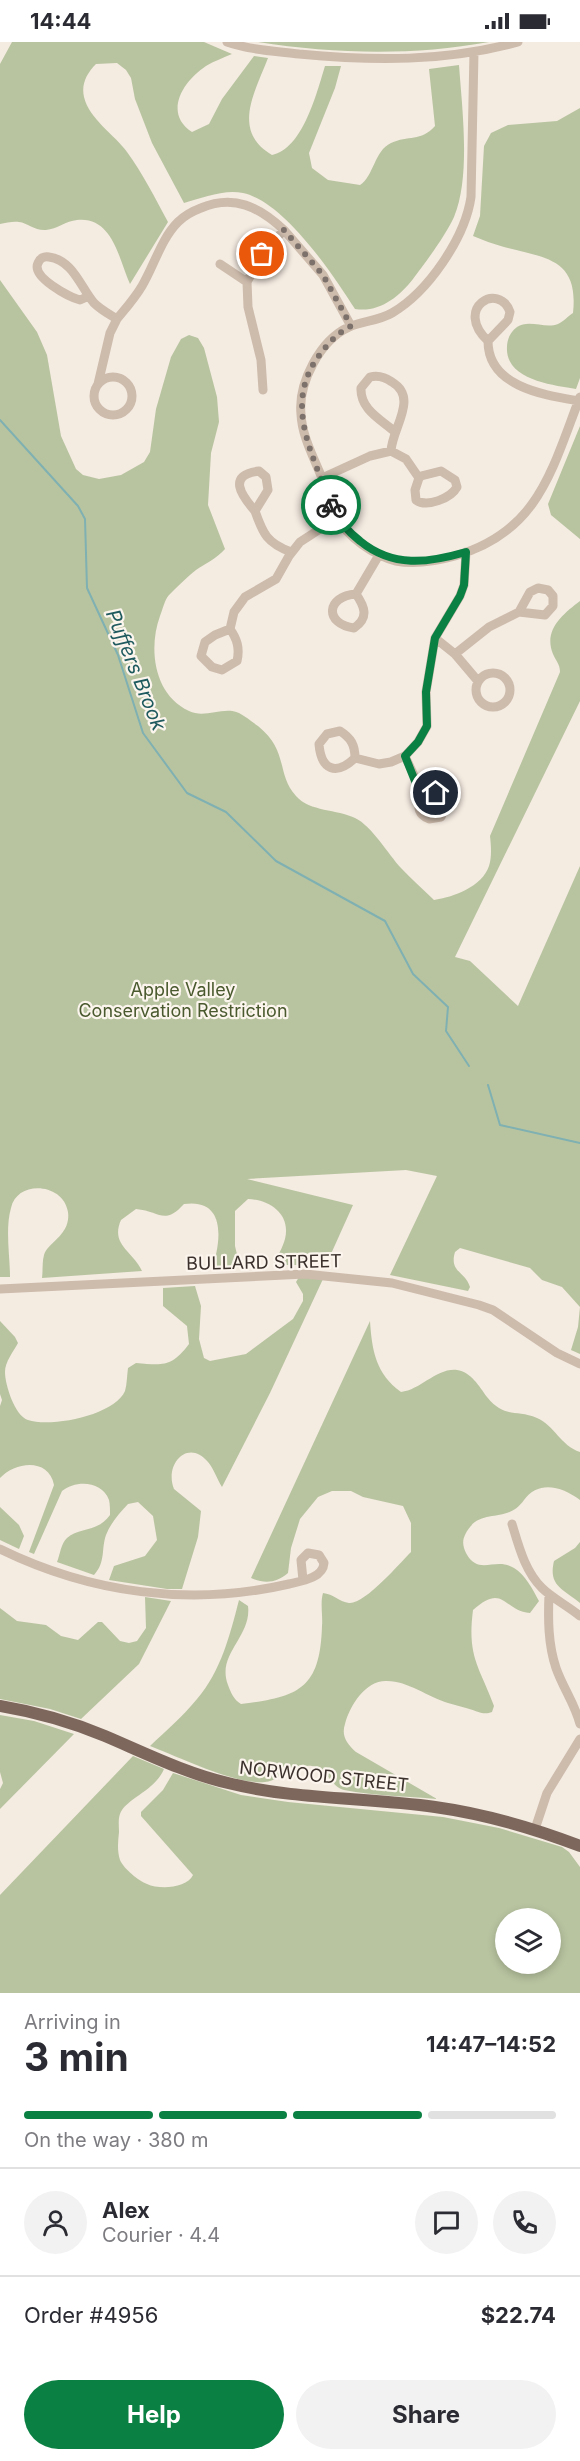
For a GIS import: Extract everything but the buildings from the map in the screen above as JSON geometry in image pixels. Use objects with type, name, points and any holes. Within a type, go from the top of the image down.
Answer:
[{"type":"main road","name":"NORWOOD STREET","points":[[0,1706],[51,1717],[87,1729],[180,1768],[229,1784],[281,1793],[436,1807],[535,1829],[580,1846]]},
{"type":"street","points":[[227,42],[273,51],[347,58],[413,58],[474,52],[518,42]]},
{"type":"street","points":[[474,52],[471,196],[459,237],[415,296],[390,314],[351,326],[335,337],[315,361],[307,375],[301,396],[303,427],[337,518],[350,533],[379,555],[398,561],[420,562],[466,552],[512,527],[530,509],[559,453],[579,399],[521,387],[513,383],[495,364],[489,352],[488,341],[476,329],[475,315],[482,303],[491,298],[498,298],[509,308],[509,316],[488,341]]},
{"type":"street","points":[[98,384],[113,376],[124,380],[133,394],[130,406],[116,415],[100,410],[95,401],[98,384],[110,333],[117,319],[141,288],[174,226],[179,220],[196,210],[212,204],[240,203],[261,211],[284,230],[323,275],[351,326]]},
{"type":"street","points":[[263,390],[261,360],[248,307],[247,282],[262,254],[284,230]]},
{"type":"street","points":[[89,296],[80,300],[59,289],[38,272],[39,260],[43,257],[52,257],[68,267],[78,277],[100,309],[117,319]]},
{"type":"street","points":[[220,264],[247,282]]},
{"type":"street","points":[[391,451],[394,431],[404,407],[402,390],[388,379],[370,377],[361,388],[362,400],[367,409],[394,431]]},
{"type":"street","points":[[322,478],[370,456],[391,451],[406,459],[419,478],[415,495],[416,500],[423,505],[454,493],[457,487],[455,480],[441,471],[419,478]]},
{"type":"street","points":[[255,511],[262,532],[278,548],[291,552]]},
{"type":"street","points":[[230,629],[215,634],[202,647],[201,656],[212,667],[222,670],[237,661],[239,652],[236,639],[230,629],[234,612],[241,601],[274,580],[300,542],[337,518]]},
{"type":"street","points":[[355,758],[379,764],[405,756],[418,742],[427,726],[426,692],[435,638],[464,585],[466,552]]},
{"type":"street","points":[[356,594],[379,555]]},
{"type":"street","points":[[455,654],[489,627],[519,612]]},
{"type":"street","points":[[435,638],[455,654],[477,680]]},
{"type":"street","points":[[340,731],[350,738],[355,748],[355,758],[346,767],[337,769],[327,765],[320,757],[320,744],[327,734],[340,731]]},
{"type":"street","points":[[405,756],[419,791]]},
{"type":"street","name":"BULLARD STREET","points":[[0,1289],[305,1274],[348,1276],[392,1282],[493,1310],[557,1353],[580,1365]]},
{"type":"street","points":[[512,1524],[528,1570],[549,1594],[567,1604],[580,1616]]},
{"type":"street","points":[[0,1549],[71,1578],[96,1585],[145,1593],[169,1595],[260,1591],[303,1580]]},
{"type":"street","points":[[549,1594],[548,1619],[554,1661],[575,1707],[580,1724]]},
{"type":"street","points":[[535,1829],[547,1793],[580,1739]]},
{"type":"green space","points":[[12,42],[204,42],[232,54],[206,66],[184,88],[178,107],[179,116],[183,124],[192,132],[209,124],[222,99],[254,56],[268,58],[253,97],[249,123],[252,134],[272,155],[283,151],[300,131],[313,104],[325,66],[341,66],[335,88],[309,153],[312,168],[328,180],[360,185],[365,181],[377,157],[385,147],[397,141],[425,134],[435,126],[429,69],[459,65],[464,162],[459,200],[454,217],[429,257],[401,292],[388,302],[372,309],[355,309],[306,242],[275,210],[259,199],[243,193],[228,192],[184,203],[152,143],[135,99],[131,78],[126,70],[117,63],[96,64],[84,83],[83,92],[87,105],[97,120],[133,160],[168,222],[130,284],[113,242],[99,225],[77,220],[42,230],[19,222],[0,224],[0,64]]},
{"type":"green space","points":[[258,42],[489,42],[431,50],[374,52],[316,49]]},
{"type":"green space","points":[[580,108],[580,378],[576,389],[532,379],[514,367],[508,358],[509,336],[517,327],[527,324],[558,324],[573,313],[571,281],[565,271],[545,258],[473,236],[480,216],[484,146],[491,133],[508,125],[557,121]]},
{"type":"green space","name":"Apple Valley Conservation Restriction","points":[[0,280],[37,332],[47,355],[61,436],[76,469],[83,475],[99,479],[121,475],[144,462],[150,452],[156,409],[171,357],[181,339],[189,335],[198,338],[204,348],[217,397],[219,422],[211,453],[208,505],[225,549],[189,576],[166,600],[156,629],[155,643],[157,670],[161,683],[177,704],[189,711],[201,714],[233,711],[258,726],[274,744],[286,779],[296,796],[316,808],[348,815],[361,822],[374,834],[401,868],[434,900],[466,890],[480,880],[489,866],[490,836],[560,672],[551,645],[553,630],[561,617],[580,601],[580,701],[455,957],[470,961],[518,1006],[580,866],[580,1307],[562,1287],[542,1280],[530,1268],[460,1248],[455,1252],[454,1264],[468,1282],[470,1287],[468,1291],[390,1275],[437,1176],[406,1170],[247,1179],[353,1205],[326,1265],[273,1265],[285,1239],[285,1222],[277,1210],[271,1206],[248,1199],[235,1211],[235,1246],[240,1267],[212,1269],[217,1247],[218,1224],[208,1208],[198,1204],[184,1204],[177,1211],[166,1216],[136,1209],[121,1220],[118,1229],[120,1242],[142,1271],[42,1278],[44,1255],[66,1227],[68,1212],[65,1202],[50,1190],[31,1189],[22,1192],[15,1199],[11,1208],[8,1234],[10,1277],[0,1277]]},
{"type":"green space","points":[[580,426],[580,539],[551,515],[548,504]]},
{"type":"green space","points":[[299,1277],[323,1279],[270,1393],[222,1487],[208,1462],[200,1455],[186,1453],[175,1463],[172,1471],[174,1489],[201,1511],[198,1537],[182,1589],[167,1589],[109,1580],[114,1566],[145,1556],[157,1540],[153,1516],[138,1502],[128,1504],[110,1526],[100,1565],[94,1575],[57,1562],[67,1538],[99,1525],[110,1515],[106,1493],[94,1485],[74,1485],[62,1491],[34,1554],[29,1552],[54,1485],[51,1476],[39,1466],[14,1468],[0,1478],[0,1406],[2,1400],[0,1394],[0,1321],[18,1343],[5,1372],[9,1392],[19,1413],[28,1420],[38,1422],[66,1421],[96,1413],[119,1399],[125,1391],[128,1368],[136,1363],[166,1363],[177,1357],[189,1344],[187,1326],[163,1306],[163,1288],[195,1286],[201,1306],[199,1339],[204,1358],[210,1361],[246,1354],[293,1319],[303,1301],[303,1294],[296,1282]]},
{"type":"green space","points":[[580,1307],[580,1354],[571,1350],[578,1327]]},
{"type":"green space","points":[[370,1321],[377,1361],[386,1378],[401,1392],[442,1372],[462,1371],[474,1380],[493,1404],[505,1411],[530,1415],[543,1421],[568,1445],[580,1452],[580,1500],[566,1491],[551,1487],[536,1490],[517,1508],[478,1521],[471,1526],[464,1537],[464,1548],[471,1560],[476,1564],[500,1564],[514,1568],[525,1578],[539,1601],[530,1613],[514,1608],[498,1598],[491,1598],[473,1610],[473,1650],[494,1706],[492,1712],[479,1712],[440,1700],[410,1686],[387,1681],[379,1682],[366,1689],[355,1702],[347,1717],[344,1736],[356,1752],[437,1799],[344,1790],[335,1785],[317,1767],[312,1766],[299,1767],[271,1781],[253,1782],[224,1775],[150,1746],[192,1705],[212,1677],[228,1639],[239,1600],[248,1606],[248,1617],[227,1664],[226,1674],[229,1688],[241,1704],[278,1698],[303,1686],[317,1663],[323,1593],[349,1603],[356,1602],[372,1591],[411,1552],[411,1523],[403,1506],[363,1497],[351,1491],[332,1491],[318,1497],[300,1519],[291,1548],[288,1573],[270,1582],[251,1578]]},
{"type":"green space","points":[[0,1507],[19,1525],[24,1536],[19,1549],[0,1540]]},
{"type":"green space","points":[[580,1542],[580,1603],[558,1586],[553,1576],[553,1569],[554,1561],[575,1548]]},
{"type":"green space","points":[[145,1597],[171,1601],[139,1664],[81,1719],[50,1709],[0,1699],[0,1608],[17,1621],[46,1625],[61,1636],[78,1640],[98,1622],[102,1622],[120,1641],[129,1643],[137,1641],[146,1628]]},
{"type":"green space","points":[[0,1715],[34,1721],[74,1734],[0,1809],[0,1789],[3,1783],[0,1772]]},
{"type":"green space","points":[[133,1756],[164,1769],[160,1777],[128,1804],[120,1814],[118,1853],[128,1871],[152,1886],[173,1887],[185,1883],[193,1875],[141,1816],[141,1812],[163,1790],[173,1773],[241,1795],[288,1802],[443,1817],[499,1828],[562,1847],[569,1852],[580,1867],[580,1993],[0,1993],[0,1895]]},
{"type":"waterway","name":"Puffers Brook","points":[[0,420],[78,506],[85,519],[87,588],[118,655],[143,733],[187,793],[226,812],[276,861],[385,921],[413,974],[448,1007],[446,1031],[469,1066]]},
{"type":"waterway","points":[[488,1085],[500,1125],[580,1143]]},
{"type":"way so far","points":[[262,254],[284,230],[323,275],[351,326],[335,337],[315,361],[307,375],[301,396],[300,413],[303,427],[331,505]]},
{"type":"route","points":[[331,505],[337,518],[350,533],[379,555],[398,561],[420,562],[466,552],[464,585],[435,638],[426,692],[427,726],[418,742],[405,756],[419,791],[426,790],[436,793]]}]
